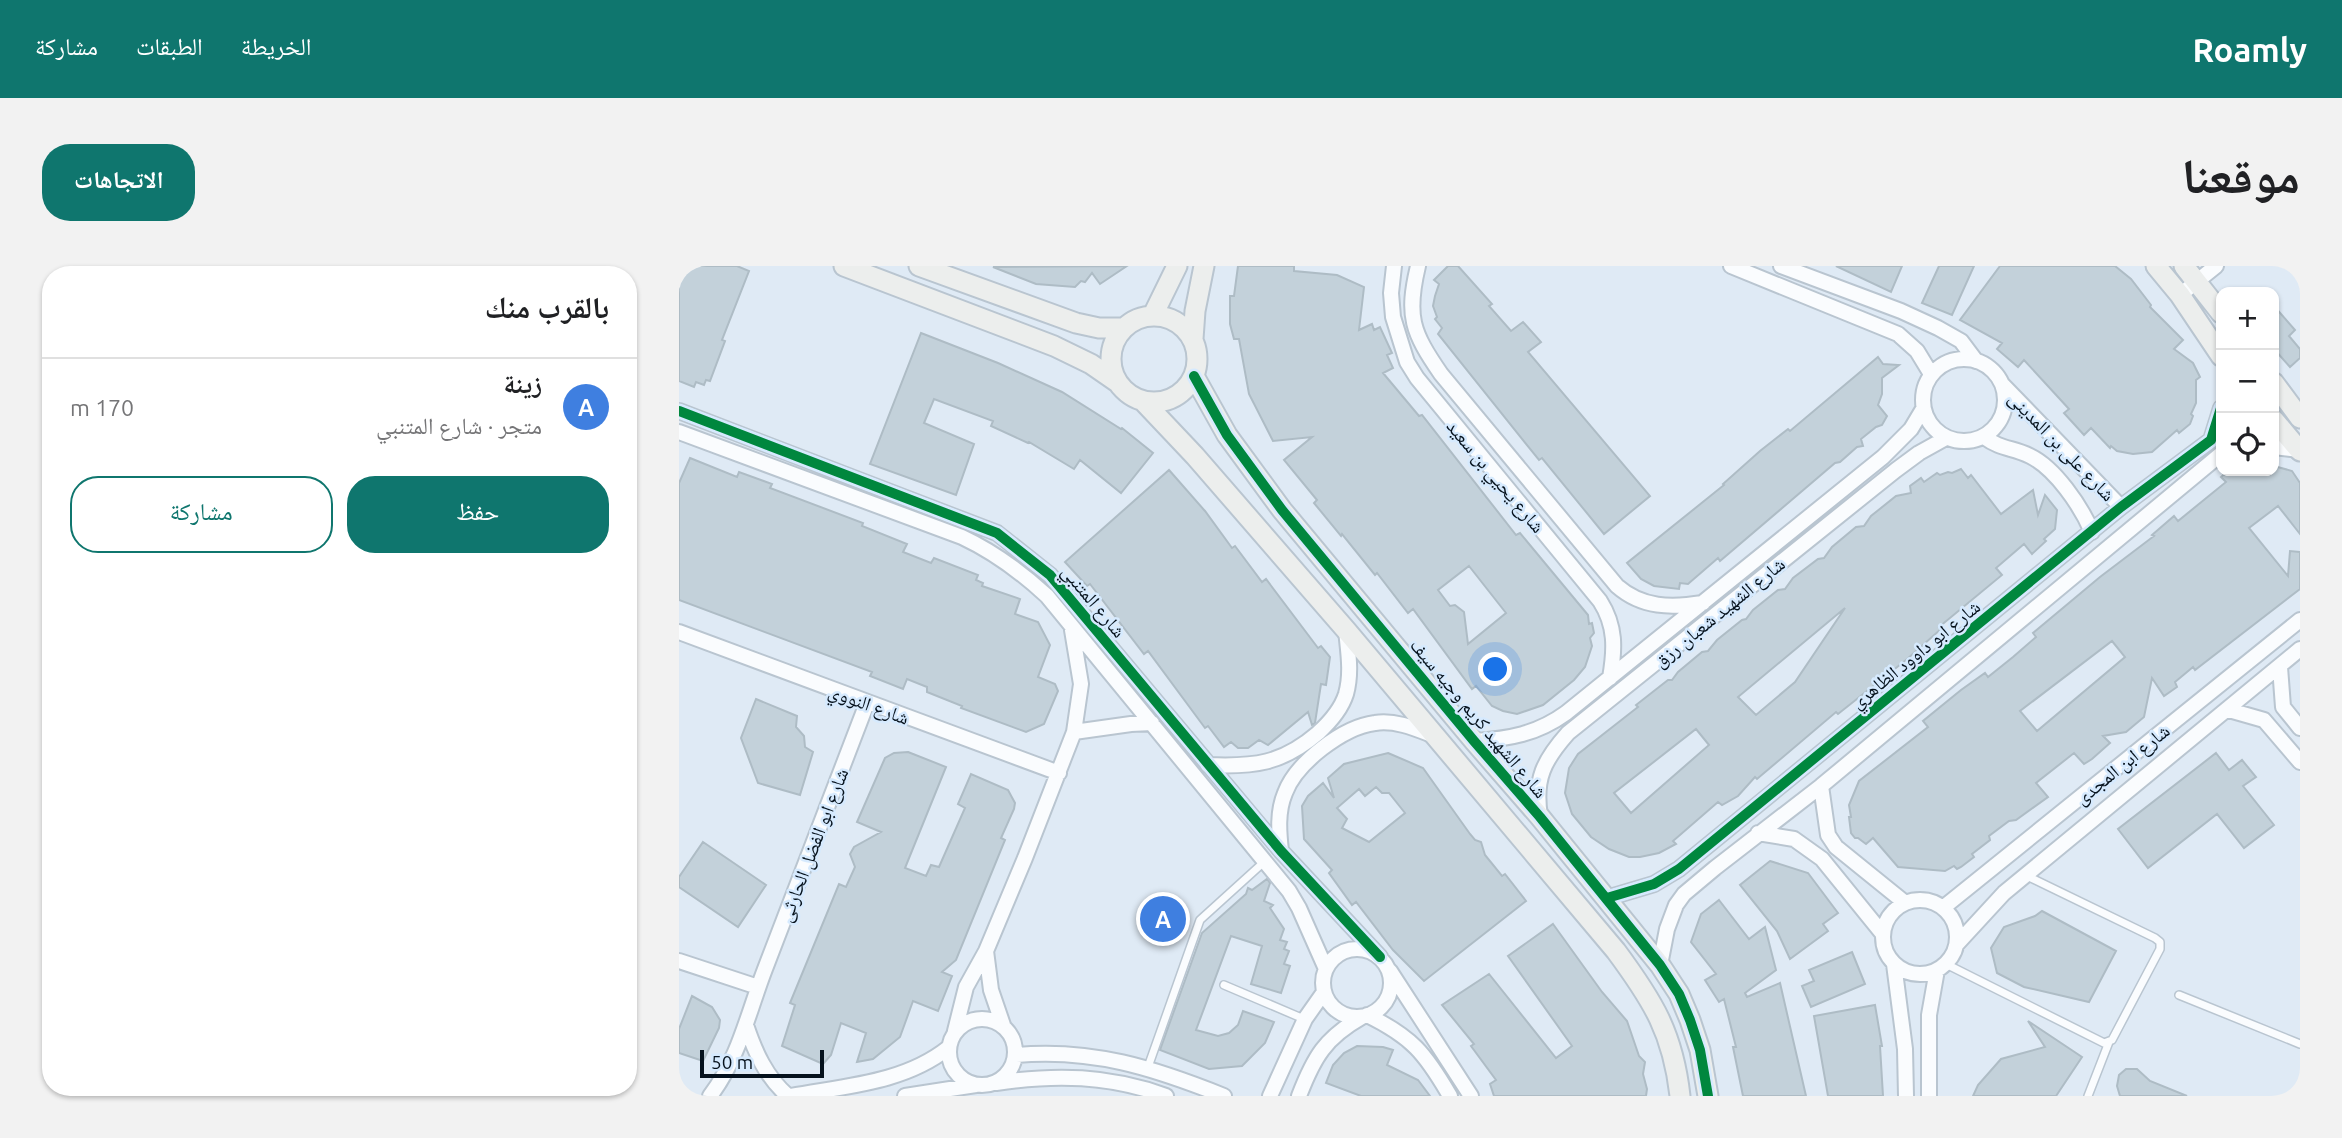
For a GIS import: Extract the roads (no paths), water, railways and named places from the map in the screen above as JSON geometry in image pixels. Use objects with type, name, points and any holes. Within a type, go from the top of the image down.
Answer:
[{"type":"street","points":[[844,266],[1054,346],[1091,364],[1117,382]]},
{"type":"street","points":[[919,266],[1076,323],[1099,328],[1123,328]]},
{"type":"street","points":[[1153,315],[1177,266]]},
{"type":"street","points":[[1193,339],[1195,311],[1204,266]]},
{"type":"street","name":"شارع يحيي بن سعيد","points":[[1394,266],[1391,293],[1393,317],[1407,362],[1434,401],[1600,601],[1608,614],[1614,641],[1610,678]]},
{"type":"street","name":"شارع يحيي بن سعيد","points":[[1418,266],[1412,292],[1411,313],[1416,333],[1427,353],[1441,374],[1617,586],[1644,603],[1679,607],[1704,603]]},
{"type":"street","points":[[1731,266],[1898,334],[1917,351],[1931,374]]},
{"type":"street","points":[[1781,266],[1901,311],[1938,328],[1961,341],[1976,361]]},
{"type":"street","points":[[2155,266],[2180,295],[2217,350]]},
{"type":"street","points":[[2184,266],[2216,306]]},
{"type":"street","points":[[2180,295],[2216,266]]},
{"type":"street","points":[[1143,401],[1159,402],[1173,398],[1186,389],[1194,376],[1198,363],[1193,339],[1183,326],[1169,318],[1153,315],[1132,321],[1123,328],[1114,340],[1110,355],[1111,369],[1117,382],[1124,391],[1143,401],[1195,456],[1346,630],[1609,942],[1641,985],[1663,1023],[1673,1051],[1680,1096]]},
{"type":"street","points":[[1952,360],[1976,361],[1987,366],[2003,385],[2003,415],[1992,431],[1984,437],[1966,442],[1946,438],[1935,431],[1923,409],[1925,385],[1931,374],[1952,360]]},
{"type":"street","name":"شارع الشهيد كريم وجيه سيف","points":[[1194,376],[1227,435],[1265,489],[1540,817],[1660,965],[1679,994],[1691,1020],[1700,1050],[1708,1096]]},
{"type":"street","name":"شارع على بن المدينى","points":[[2003,385],[2121,507]]},
{"type":"street","points":[[2279,390],[2300,418]]},
{"type":"street","name":"شارع الشهيد شعبان رزق","points":[[1474,741],[1503,740],[1539,730],[1553,723],[1883,457],[1911,429],[1923,409]]},
{"type":"street","name":"شارع المتنبي","points":[[679,411],[997,533],[1050,575],[1281,851],[1384,962],[1425,1021],[1471,1096]]},
{"type":"street","points":[[2216,447],[2211,440],[2219,413]]},
{"type":"street","points":[[2279,426],[2299,450]]},
{"type":"street","name":"شارع المتنبي","points":[[679,432],[962,537],[983,547],[1033,583],[1152,723],[1299,908],[1326,969]]},
{"type":"street","name":"شارع على بن المدينى","points":[[1984,437],[2004,449],[2028,455],[2057,477],[2092,532]]},
{"type":"street","name":"شارع الشهيد شعبان رزق","points":[[1540,817],[1537,797],[1539,781],[1554,749],[1568,733],[1896,470],[1946,438]]},
{"type":"street","name":"شارع ابو داوود الظاهري","points":[[1607,898],[1654,884],[1679,869],[2121,507],[2211,440]]},
{"type":"street","points":[[2279,448],[2299,450]]},
{"type":"street","points":[[1660,965],[1667,929],[1676,905],[1684,894],[1821,786],[2216,458]]},
{"type":"street","name":"شارع ابن المجدى","points":[[1944,907],[2300,620]]},
{"type":"street","points":[[955,1031],[965,1022],[978,1018],[991,1019],[1003,1025],[1015,1044],[1016,1055],[1012,1068],[1003,1078],[984,1085],[965,1081],[955,1072],[949,1061],[948,1048],[966,986],[986,951],[1074,732],[1081,684],[1071,626]]},
{"type":"street","points":[[1208,765],[1268,763],[1296,750],[1326,726],[1339,710],[1346,693],[1349,673],[1346,630]]},
{"type":"street","name":"شارع النووي","points":[[679,632],[1059,774]]},
{"type":"street","points":[[1655,642],[1666,654]]},
{"type":"street","name":"شارع ابن المجدى","points":[[1957,944],[1989,907],[2025,875],[2300,649]]},
{"type":"street","points":[[2280,667],[2283,707],[2300,728]]},
{"type":"street","name":"شارع ابو الفضل الحارثى","points":[[710,1096],[729,1067],[867,704]]},
{"type":"street","points":[[2264,720],[2283,707]]},
{"type":"street","points":[[2229,710],[2264,720],[2300,762]]},
{"type":"street","points":[[1074,732],[1131,723],[1152,723]]},
{"type":"street","points":[[1281,851],[1280,811],[1285,792],[1297,773],[1313,756],[1338,737],[1375,723],[1394,723],[1435,736]]},
{"type":"street","points":[[1821,786],[1828,835],[1836,847],[1904,902]]},
{"type":"street","points":[[1758,833],[1794,839],[1822,859],[1882,933],[1887,955],[1894,964],[1914,974],[1926,974],[1941,967]]},
{"type":"street","points":[[1882,933],[1893,910],[1904,902],[1918,899],[1944,907],[1957,930],[1957,944],[1941,967],[1929,1015],[1929,1096]]},
{"type":"street","points":[[1299,1096],[1325,1044],[1338,1030],[1364,1016],[1378,1010],[1391,990],[1391,978],[1384,962],[1369,951],[1356,948],[1333,958],[1326,969],[1324,992],[1332,1006],[1346,1015],[1364,1016],[1397,1030],[1410,1040],[1428,1061],[1450,1096]]},
{"type":"street","points":[[986,951],[991,990],[1003,1025]]},
{"type":"street","points":[[679,961],[758,987]]},
{"type":"street","points":[[1894,964],[1905,1049],[1906,1096]]},
{"type":"street","points":[[1270,1096],[1305,1019],[1324,992]]},
{"type":"street","points":[[745,1025],[765,1070],[777,1086],[790,1096],[898,1075],[925,1065],[948,1048]]},
{"type":"street","points":[[1016,1055],[1091,1055],[1148,1067],[1224,1096]]},
{"type":"street","points":[[905,1096],[1051,1077],[1097,1078],[1143,1087],[1166,1096]]},
{"type":"lane","points":[[1148,1067],[1200,920],[1264,862]]},
{"type":"lane","points":[[2025,875],[2160,942],[2160,949],[2109,1042],[2088,1096]]},
{"type":"lane","points":[[1941,967],[2100,1041],[2109,1042]]},
{"type":"lane","points":[[1224,985],[1305,1019]]},
{"type":"lane","points":[[2179,995],[2300,1044]]},
{"type":"place","name":"زينة","points":[[1163,919]]}]
